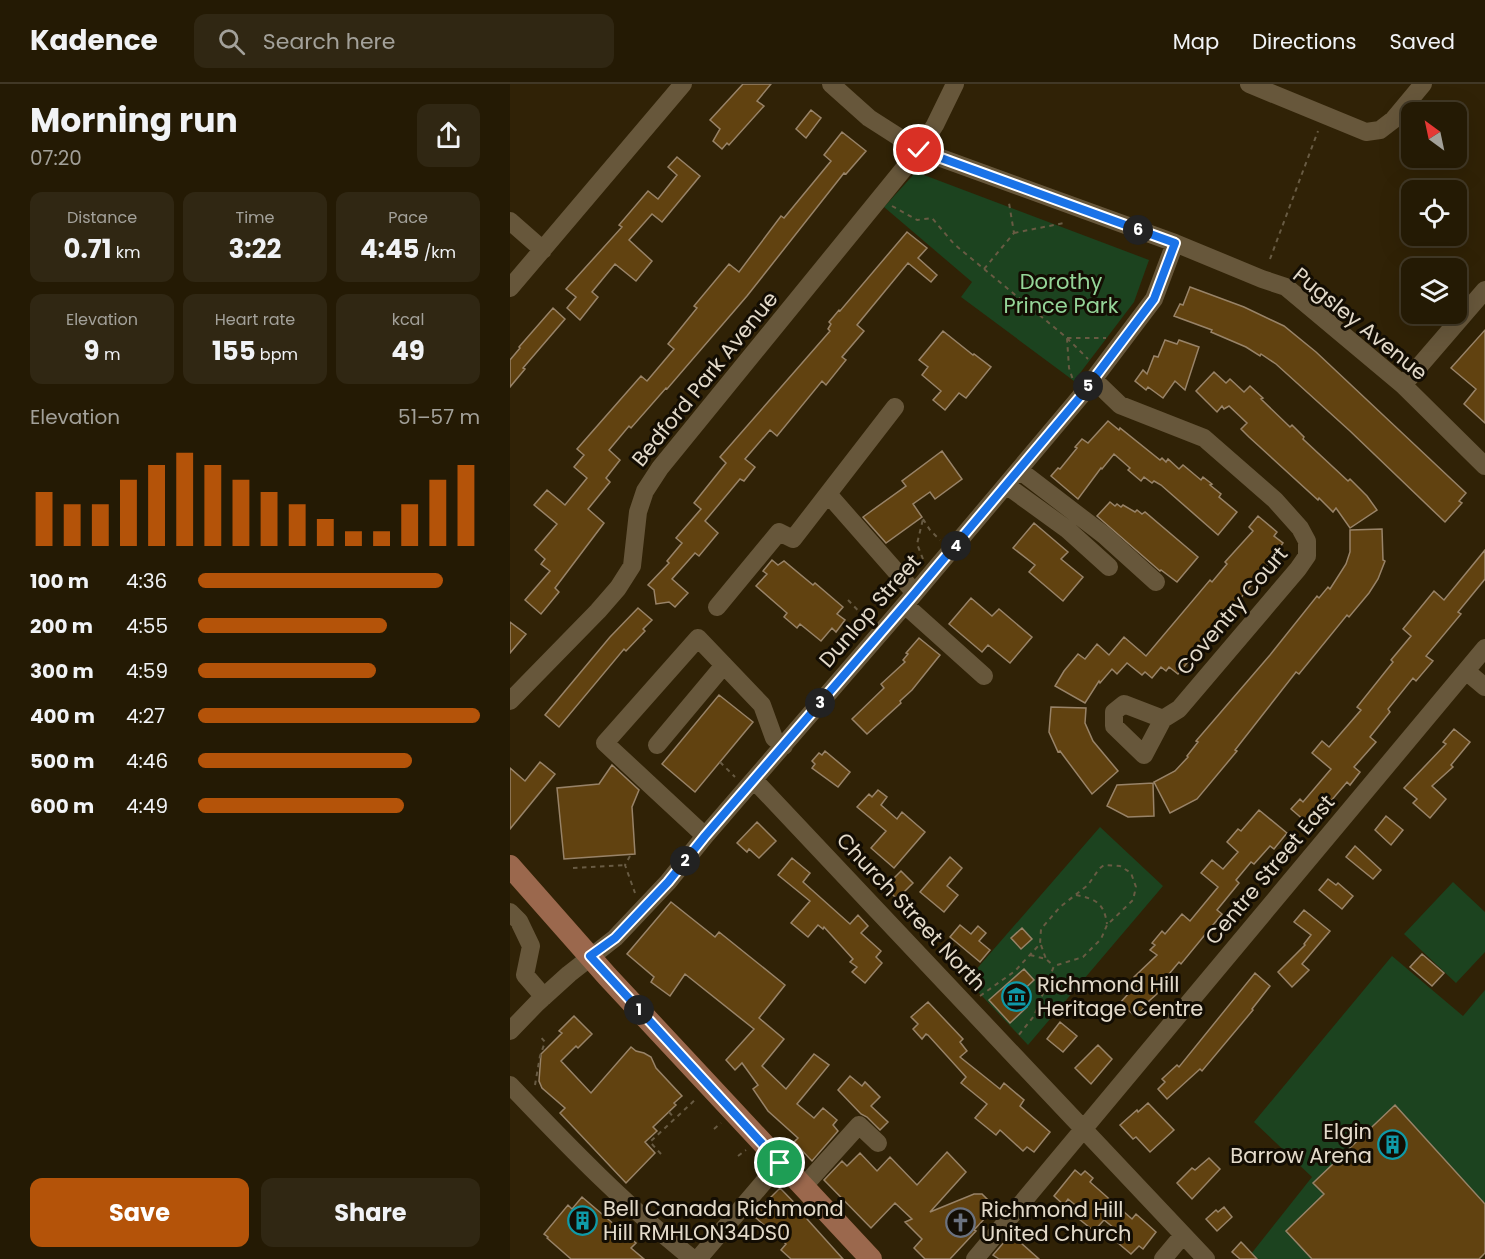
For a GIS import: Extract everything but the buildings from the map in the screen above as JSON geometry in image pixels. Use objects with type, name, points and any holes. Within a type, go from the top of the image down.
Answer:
[{"type":"main road","points":[[512,872],[541,900],[780,1163],[871,1259]]},
{"type":"street","points":[[510,288],[683,84]]},
{"type":"street","name":"Pugsley Avenue","points":[[831,84],[869,118],[919,150],[1175,243],[1286,287],[1403,385],[1485,466]]},
{"type":"street","name":"Bedford Park Avenue","points":[[510,701],[618,588],[632,566],[638,512],[645,491],[660,468],[919,150],[935,125],[955,84]]},
{"type":"street","points":[[1249,84],[1366,132],[1380,130],[1393,120],[1423,84]]},
{"type":"street","points":[[510,221],[543,250]]},
{"type":"street","name":"Dunlop Street","points":[[510,1032],[544,997],[590,956],[615,938],[668,882],[747,780],[784,746],[1019,470],[1092,370],[1154,299],[1175,243]]},
{"type":"street","points":[[1403,385],[1485,290]]},
{"type":"street","name":"Coventry Court","points":[[1092,370],[1120,405],[1204,438],[1275,500],[1300,528],[1307,540],[1307,556],[1298,569],[1179,709],[1163,718]]},
{"type":"street","points":[[717,607],[779,532],[793,539],[895,408]]},
{"type":"street","points":[[1019,470],[1104,535],[1156,582]]},
{"type":"street","points":[[1006,485],[1068,530],[1108,567]]},
{"type":"street","points":[[828,494],[910,599],[984,676]]},
{"type":"street","points":[[705,836],[605,743],[698,638],[762,705],[774,738],[784,746]]},
{"type":"street","name":"Centre Street East","points":[[975,1259],[1485,648]]},
{"type":"street","points":[[657,745],[724,665]]},
{"type":"street","points":[[1466,671],[1485,687]]},
{"type":"street","name":"Church Street North","points":[[747,780],[1206,1259]]},
{"type":"street","points":[[541,900],[514,917],[531,946],[520,980],[544,997]]},
{"type":"street","points":[[510,1085],[579,1156],[661,1234],[693,1259]]},
{"type":"street","points":[[803,1187],[859,1125],[878,1143]]},
{"type":"street","points":[[698,1259],[780,1163]]},
{"type":"street","points":[[1163,1259],[1183,1235]]},
{"type":"path","points":[[1270,259],[1325,114]]},
{"type":"path","points":[[879,199],[917,220],[932,218],[954,244],[1067,338],[1092,370]]},
{"type":"path","points":[[1009,203],[1014,233]]},
{"type":"path","points":[[984,269],[1014,233],[1064,223]]},
{"type":"path","points":[[1067,338],[1101,337],[1107,339]]},
{"type":"path","points":[[1067,338],[1069,368],[1074,380]]},
{"type":"path","points":[[923,560],[917,544],[923,519],[940,540]]},
{"type":"path","points":[[849,600],[870,623]]},
{"type":"path","points":[[720,762],[747,780]]},
{"type":"path","points":[[630,856],[626,865],[636,897]]},
{"type":"path","points":[[573,868],[626,865]]},
{"type":"path","points":[[1104,866],[1120,866],[1131,873],[1136,887],[1133,900],[1107,925],[1101,939],[1083,957],[1054,966],[1046,959],[1040,944],[1041,929],[1060,907],[1088,885],[1099,869],[1104,866]]},
{"type":"path","points":[[1076,895],[1091,898],[1099,904],[1105,913],[1107,925]]},
{"type":"path","points":[[978,998],[1015,971],[1040,944]]},
{"type":"path","points":[[1030,955],[1046,959]]},
{"type":"path","points":[[1015,1039],[1034,1016],[1054,966]]},
{"type":"path","points":[[535,1085],[545,1042],[538,1035]]},
{"type":"path","points":[[661,1154],[650,1142],[697,1098]]},
{"type":"path","points":[[669,1112],[675,1119]]},
{"type":"path","points":[[714,1129],[721,1123]]},
{"type":"path","points":[[738,1156],[746,1150]]},
{"type":"green space","name":"Dorothy Prince Park","points":[[916,172],[1149,260],[1134,302],[1074,381],[961,297],[972,282],[884,207]]},
{"type":"green space","points":[[1100,827],[1163,886],[1028,1045],[967,980]]},
{"type":"green space","points":[[1453,882],[1485,912],[1485,952],[1456,983],[1404,934]]},
{"type":"green space","points":[[1392,956],[1463,1016],[1485,990],[1485,1242],[1471,1259],[1247,1259],[1312,1177],[1254,1122]]},
{"type":"place","name":"Richmond Hill Heritage Centre","points":[[1016,997]]},
{"type":"place","name":"Elgin Barrow Arena","points":[[1393,1144]]},
{"type":"place","name":"Bell Canada Richmond Hill RMHLON34DS0","points":[[582,1221]]},
{"type":"place","name":"Richmond Hill United Church","points":[[960,1222]]},
{"type":"route","points":[[780,1163],[590,956],[615,938],[668,882],[1080,397],[1154,299],[1175,243],[919,150]]}]
